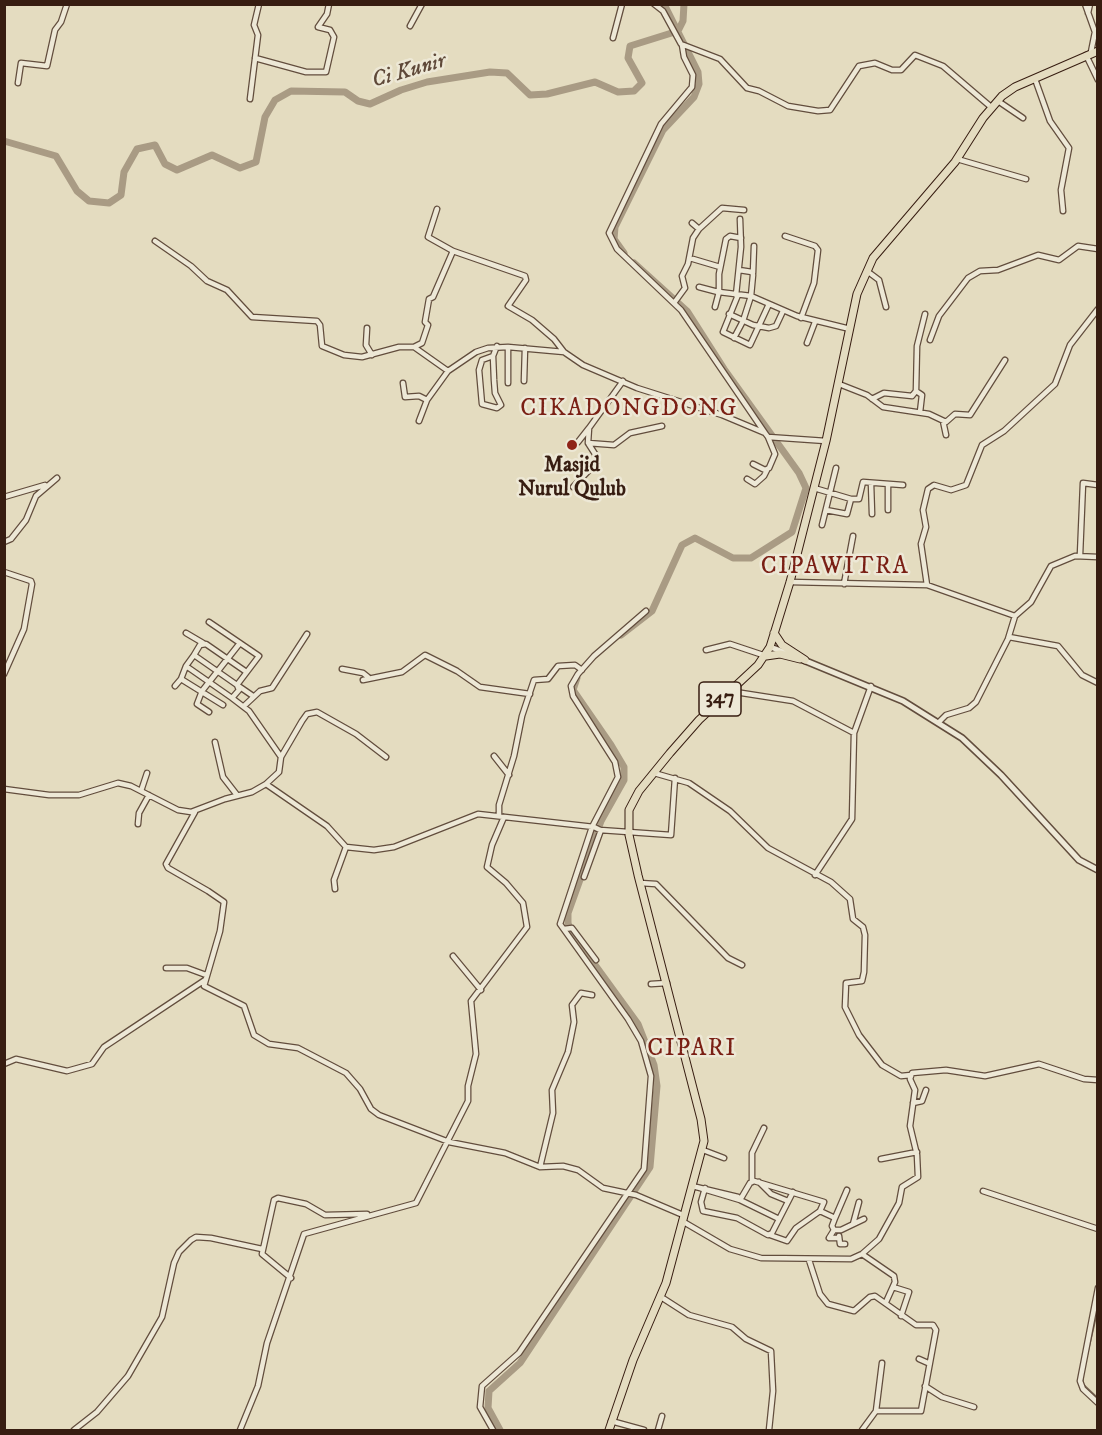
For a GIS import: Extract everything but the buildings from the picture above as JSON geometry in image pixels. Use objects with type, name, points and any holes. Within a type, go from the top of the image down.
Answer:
[{"type":"main road","name":"347","points":[[609,1431],[633,1360],[661,1298],[703,1150],[701,1119],[640,883],[629,831],[628,819],[632,802],[699,720],[766,656],[790,582],[826,441],[857,294],[873,258],[957,159],[998,101],[1015,87],[1092,53]]},
{"type":"main road","points":[[774,633],[784,647],[805,660]]},
{"type":"main road","points":[[766,656],[780,654],[805,660]]},
{"type":"street","points":[[18,83],[21,63],[48,66],[55,29],[61,22],[67,4]]},
{"type":"street","points":[[250,99],[258,35],[254,25],[259,4]]},
{"type":"street","points":[[255,58],[303,72],[326,72],[334,37],[330,30],[318,27],[327,14],[329,4]]},
{"type":"street","points":[[410,26],[422,4]]},
{"type":"street","points":[[613,38],[622,4]]},
{"type":"street","points":[[1085,4],[1096,38],[1092,53],[1098,80]]},
{"type":"street","points":[[1088,13],[1090,4]]},
{"type":"street","points":[[656,5],[683,45],[684,57],[693,75],[692,87],[661,124],[609,233],[617,249],[675,301],[770,436],[775,454],[764,476],[755,484],[747,479]]},
{"type":"street","points":[[683,45],[720,58],[747,88],[759,91],[788,106],[818,111],[830,110],[859,66],[875,63],[892,70],[901,70],[912,56],[917,55],[943,66],[992,107]]},
{"type":"street","points":[[1035,79],[1051,123],[1069,148],[1061,190],[1063,211]]},
{"type":"street","points":[[998,101],[1023,118]]},
{"type":"street","points":[[957,159],[1026,179]]},
{"type":"street","points":[[437,208],[428,236],[453,250],[525,276],[526,280],[508,306],[532,320],[554,339],[564,352],[583,365],[770,436],[826,441]]},
{"type":"street","points":[[675,301],[685,288],[682,276],[688,264],[693,238],[699,229],[722,208],[744,210]]},
{"type":"street","points":[[740,219],[737,295],[723,332],[751,345],[769,304]]},
{"type":"street","points":[[692,223],[699,229]]},
{"type":"street","points":[[785,236],[815,246],[818,250],[814,283],[801,318]]},
{"type":"street","points":[[715,307],[719,292],[720,267],[727,237],[741,238]]},
{"type":"street","points":[[155,242],[194,268],[207,281],[227,290],[252,317],[317,321],[320,325],[320,343],[324,347],[356,357],[399,347],[414,347],[422,343],[428,325],[425,322],[429,299],[433,297],[453,250]]},
{"type":"street","points":[[734,338],[743,321],[751,296],[754,246]]},
{"type":"street","points":[[930,340],[939,316],[968,278],[980,271],[998,270],[1038,255],[1059,260],[1078,246],[1098,249]]},
{"type":"street","points":[[693,259],[720,267]]},
{"type":"street","points":[[739,270],[753,273]]},
{"type":"street","points":[[867,271],[879,280],[886,307]]},
{"type":"street","points":[[699,287],[751,296],[801,318],[850,329]]},
{"type":"street","points":[[927,585],[921,544],[926,526],[923,510],[928,489],[934,485],[951,490],[966,485],[982,445],[1004,431],[1056,384],[1070,345],[1098,309]]},
{"type":"street","points":[[729,314],[760,326],[774,327],[783,311]]},
{"type":"street","points":[[872,399],[884,393],[912,396],[916,392],[917,346],[925,314]]},
{"type":"street","points":[[807,343],[815,322]]},
{"type":"street","points":[[367,328],[366,345],[372,355]]},
{"type":"street","points":[[419,421],[427,400],[448,371],[476,352],[497,346],[564,352]]},
{"type":"street","points":[[494,356],[482,360],[479,370],[482,404],[497,408],[501,405],[495,393],[494,356],[497,346]]},
{"type":"street","points":[[414,347],[448,371]]},
{"type":"street","points":[[508,347],[508,383]]},
{"type":"street","points":[[524,381],[525,348]]},
{"type":"street","points":[[944,421],[955,414],[970,415],[1005,360]]},
{"type":"street","points":[[578,442],[623,381]]},
{"type":"street","points":[[403,383],[405,397],[419,396],[427,400]]},
{"type":"street","points":[[839,384],[888,409],[920,412],[944,421]]},
{"type":"street","points":[[916,392],[922,393],[920,412]]},
{"type":"street","points":[[944,421],[946,435]]},
{"type":"street","points":[[588,443],[614,445],[630,433],[662,426]]},
{"type":"street","points":[[573,486],[597,460],[588,443],[589,428]]},
{"type":"street","points":[[753,464],[766,470]]},
{"type":"street","points":[[822,525],[836,468]]},
{"type":"street","points":[[4,542],[14,536],[26,520],[36,496],[57,478]]},
{"type":"street","points":[[4,498],[49,483]]},
{"type":"street","points":[[859,498],[861,483],[903,485]]},
{"type":"street","points":[[872,483],[872,514]]},
{"type":"street","points":[[1080,555],[1083,483],[1098,485]]},
{"type":"street","points":[[888,484],[888,510]]},
{"type":"street","points":[[814,488],[851,499],[872,499]]},
{"type":"street","points":[[826,510],[847,514],[851,499]]},
{"type":"street","points":[[844,584],[853,537]]},
{"type":"street","points":[[939,722],[946,715],[974,704],[1009,637],[1015,616],[1030,603],[1051,566],[1080,555],[1098,556]]},
{"type":"street","points":[[4,572],[31,581],[32,584],[24,629],[4,674]]},
{"type":"street","points":[[790,582],[927,585],[1015,616]]},
{"type":"street","points":[[596,960],[568,928],[560,924],[593,827],[618,774],[615,762],[571,693],[571,686],[582,670],[646,611]]},
{"type":"street","points":[[209,622],[259,657],[245,671],[237,685],[239,690],[232,698]]},
{"type":"street","points":[[186,633],[245,671]]},
{"type":"street","points":[[244,706],[260,691],[272,688],[307,634]]},
{"type":"street","points":[[1009,637],[1058,646],[1082,675],[1098,683]]},
{"type":"street","points":[[175,686],[203,643]]},
{"type":"street","points":[[209,712],[197,704],[202,691],[240,643]]},
{"type":"street","points":[[706,650],[730,644],[766,656]]},
{"type":"street","points":[[770,646],[871,686],[939,722],[974,748],[1078,860],[1098,870]]},
{"type":"street","points":[[194,655],[253,696]]},
{"type":"street","points":[[342,669],[363,673],[365,679],[381,678],[402,672],[425,655],[458,670],[480,687],[530,694]]},
{"type":"street","points":[[240,1431],[258,1386],[267,1343],[306,1233],[416,1203],[469,1097],[468,1086],[476,1054],[470,1003],[526,927],[523,903],[506,883],[487,867],[501,816],[499,805],[522,716],[535,679],[548,679],[558,666],[575,665],[582,670]]},
{"type":"street","points":[[186,666],[244,706],[281,757]]},
{"type":"street","points":[[181,679],[223,705]]},
{"type":"street","points":[[815,875],[852,819],[854,733],[871,686]]},
{"type":"street","points":[[729,691],[793,701],[854,733]]},
{"type":"street","points":[[4,789],[49,795],[79,795],[118,783],[143,788],[149,795],[178,810],[195,812],[237,795],[252,792],[266,784],[279,772],[281,757],[302,721],[307,714],[317,712],[356,734],[386,757]]},
{"type":"street","points":[[214,742],[223,777],[237,795]]},
{"type":"street","points":[[494,756],[508,775]]},
{"type":"street","points":[[143,788],[147,773]]},
{"type":"street","points":[[654,773],[689,783],[729,811],[768,848],[831,882],[850,899],[853,919],[864,929],[866,944],[863,977],[861,981],[846,983],[845,1007],[859,1035],[882,1065],[901,1076],[911,1075],[917,1071],[946,1070],[985,1076],[1039,1064],[1084,1079],[1098,1080]]},
{"type":"street","points":[[266,784],[327,826],[346,848],[389,848],[473,815],[501,816],[593,827],[600,830],[672,834],[675,778]]},
{"type":"street","points":[[138,824],[139,813],[149,795]]},
{"type":"street","points":[[195,812],[166,864],[168,868],[224,903],[220,931],[205,989],[244,1006],[250,1029],[260,1040],[298,1048],[346,1073],[375,1112],[448,1141],[505,1153],[540,1167],[563,1166],[578,1170],[603,1188],[632,1194],[682,1218],[738,1252],[761,1258],[851,1259],[862,1254],[884,1232],[899,1203],[902,1187],[918,1178],[917,1152],[910,1126],[915,1090],[911,1075]]},
{"type":"street","points":[[584,877],[600,830]]},
{"type":"street","points":[[335,889],[334,880],[346,848]]},
{"type":"street","points":[[640,883],[656,884],[728,958],[742,965]]},
{"type":"street","points":[[493,1431],[480,1407],[482,1386],[518,1355],[632,1194],[644,1169],[651,1072],[636,1031],[568,928]]},
{"type":"street","points":[[453,956],[481,990]]},
{"type":"street","points":[[165,968],[187,968],[206,978]]},
{"type":"street","points":[[4,1064],[15,1058],[67,1071],[92,1064],[104,1047],[206,978]]},
{"type":"street","points":[[651,984],[667,983]]},
{"type":"street","points":[[540,1167],[553,1113],[552,1090],[568,1052],[574,1022],[572,1005],[581,993],[592,995]]},
{"type":"street","points":[[913,1103],[922,1101],[926,1090]]},
{"type":"street","points":[[740,1199],[752,1181],[751,1158],[764,1128]]},
{"type":"street","points":[[703,1150],[724,1158]]},
{"type":"street","points":[[881,1159],[917,1152]]},
{"type":"street","points":[[752,1181],[824,1202]]},
{"type":"street","points":[[759,1182],[771,1194],[788,1202]]},
{"type":"street","points":[[692,1186],[740,1199],[779,1219]]},
{"type":"street","points":[[703,1189],[700,1205],[703,1211],[737,1218],[787,1241],[796,1228],[820,1211],[825,1195]]},
{"type":"street","points":[[845,1244],[840,1244],[836,1230],[832,1226],[847,1190]]},
{"type":"street","points":[[982,1191],[1098,1229]]},
{"type":"street","points":[[770,1235],[793,1192]]},
{"type":"street","points":[[291,1278],[264,1257],[262,1249],[276,1198],[306,1204],[325,1215],[376,1214]]},
{"type":"street","points":[[853,1224],[859,1202]]},
{"type":"street","points":[[820,1211],[835,1218]]},
{"type":"street","points":[[839,1238],[829,1238],[836,1230],[864,1219]]},
{"type":"street","points":[[74,1431],[97,1412],[128,1376],[162,1317],[174,1263],[179,1252],[191,1240],[196,1237],[211,1238],[262,1249]]},
{"type":"street","points":[[862,1254],[894,1276],[893,1287],[886,1302]]},
{"type":"street","points":[[809,1260],[820,1294],[828,1304],[854,1311],[872,1297],[886,1302],[901,1316],[916,1325],[935,1327],[919,1412],[876,1411]]},
{"type":"street","points":[[893,1287],[909,1292],[901,1316]]},
{"type":"street","points":[[1098,1288],[1080,1381],[1083,1389],[1098,1403]]},
{"type":"street","points":[[661,1298],[689,1315],[732,1326],[746,1339],[771,1352],[774,1390],[769,1431]]},
{"type":"street","points":[[919,1359],[928,1363]]},
{"type":"street","points":[[862,1431],[876,1411],[882,1363]]},
{"type":"street","points":[[925,1386],[942,1397],[974,1407]]},
{"type":"street","points":[[658,1431],[662,1416]]},
{"type":"street","points":[[611,1421],[644,1431]]},
{"type":"waterway","points":[[624,253],[614,239],[615,227],[663,130],[694,97],[699,84],[698,72],[664,4]]},
{"type":"waterway","name":"Ci Kunir","points":[[4,141],[56,156],[77,191],[89,201],[109,203],[121,195],[124,172],[137,149],[155,145],[165,164],[177,170],[212,155],[240,168],[256,162],[265,117],[275,100],[291,91],[345,92],[358,101],[370,104],[401,90],[427,82],[490,72],[507,73],[530,95],[547,94],[595,82],[618,92],[634,91],[642,83],[628,58],[630,46],[678,31],[683,21],[684,4]]},
{"type":"waterway","points":[[621,635],[652,611],[682,545],[695,538],[733,558],[751,558],[792,532],[806,488],[799,473],[724,369],[687,311],[634,263]]},
{"type":"waterway","points":[[500,1430],[488,1408],[489,1391],[520,1363],[650,1167],[657,1086],[654,1065],[638,1024],[571,932],[568,923],[568,913],[601,821],[624,780],[624,767],[573,690],[577,678]]},
{"type":"waterway","points":[[1087,1356],[1098,1309]]},
{"type":"waterway","points":[[1083,1378],[1083,1384],[1098,1398]]},
{"type":"place","name":"Masjid Nurul Qulub","points":[[572,445]]},
{"type":"district","name":"CIKADONGDONG","points":[[629,410]]},
{"type":"district","name":"CIPAWITRA","points":[[835,568]]},
{"type":"district","name":"CIPARI","points":[[692,1050]]}]
